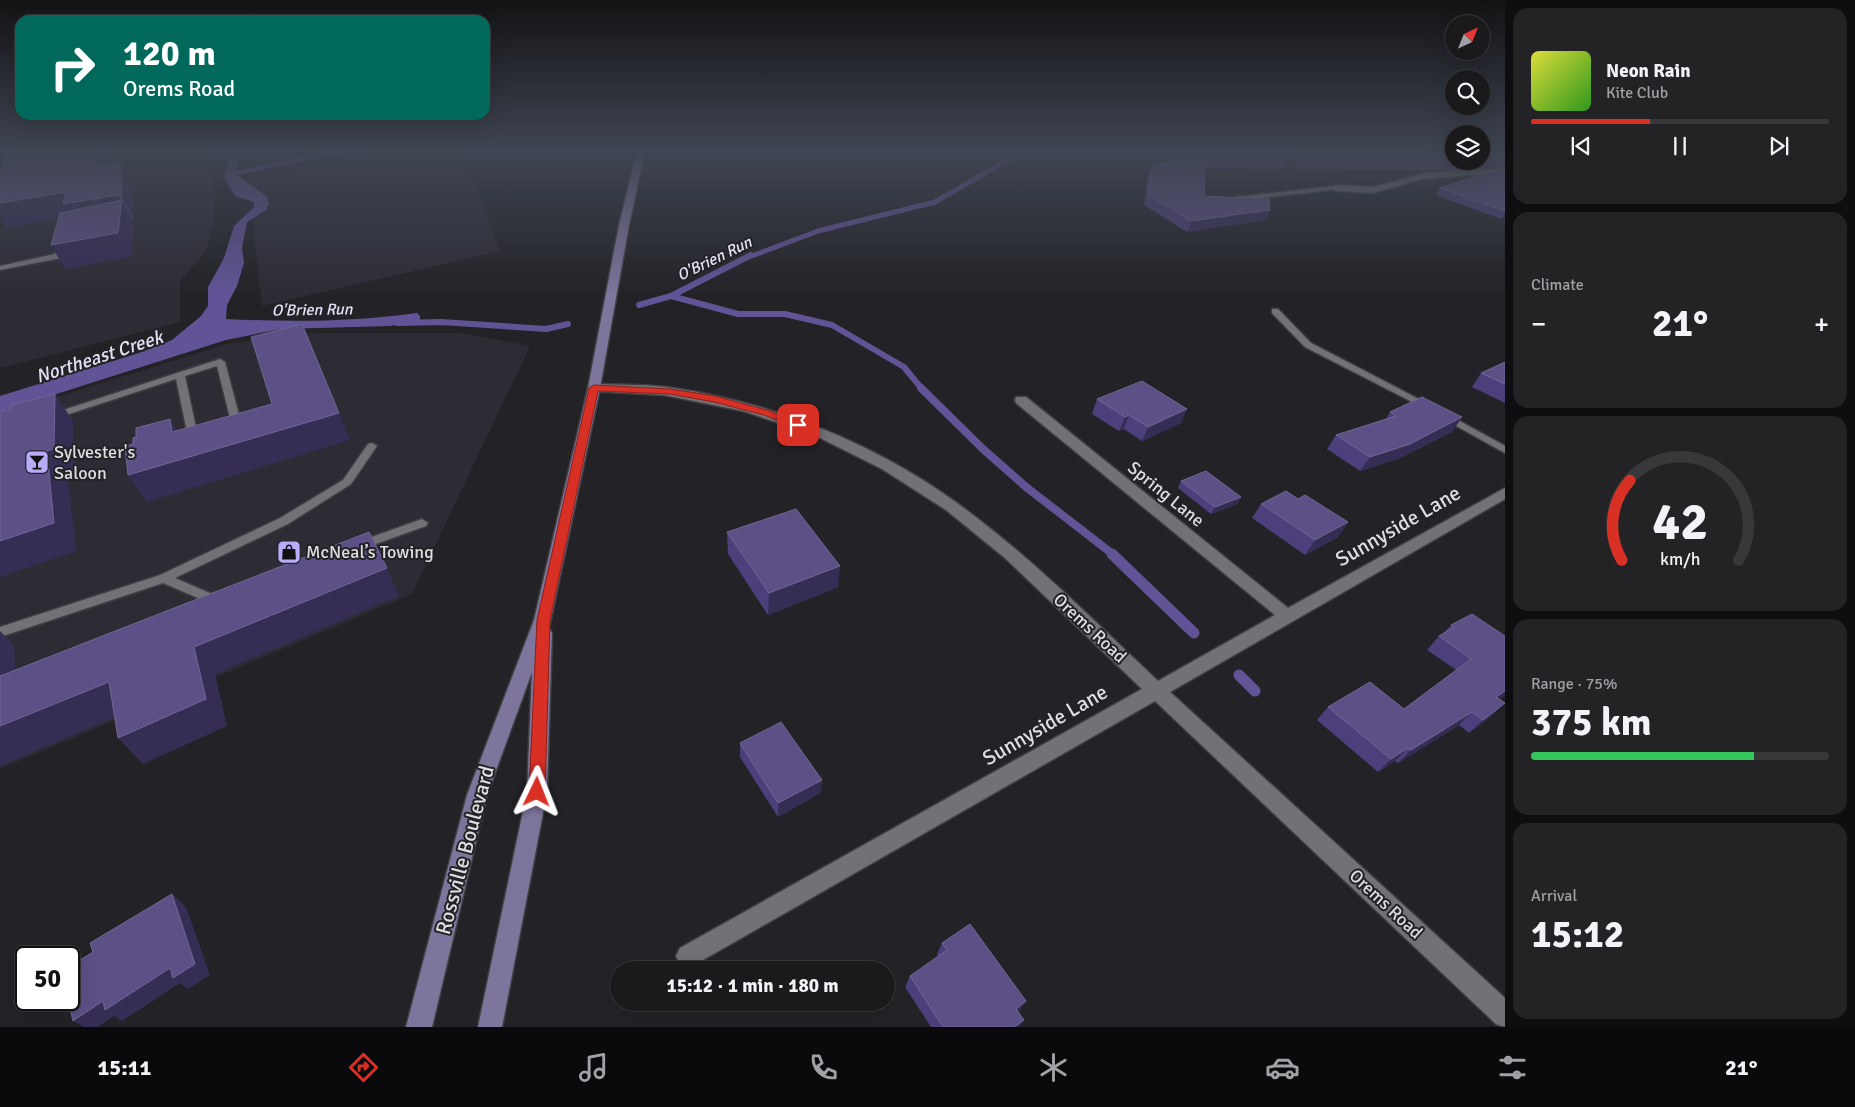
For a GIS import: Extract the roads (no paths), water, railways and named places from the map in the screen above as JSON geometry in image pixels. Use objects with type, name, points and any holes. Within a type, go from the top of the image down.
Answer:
[{"type":"main road","name":"Rossville Boulevard","points":[[419,1027],[477,795],[543,620],[594,388],[630,199]]},
{"type":"main road","name":"Rossville Boulevard","points":[[490,1027],[537,792],[543,620]]},
{"type":"street","name":"Orems Road","points":[[594,388],[670,391],[715,399],[767,413],[861,452],[905,475],[951,506],[1010,554],[1086,623],[1155,690],[1505,1015]]},
{"type":"street","name":"Spring Lane","points":[[1021,400],[1287,616]]},
{"type":"street","name":"Sunnyside Lane","points":[[688,956],[1505,493]]},
{"type":"lane","points":[[1228,200],[1238,199]]},
{"type":"lane","points":[[0,268],[58,256],[64,234]]},
{"type":"lane","points":[[1275,311],[1308,345],[1428,407],[1505,450]]},
{"type":"lane","points":[[47,418],[220,362],[240,434],[231,437]]},
{"type":"lane","points":[[180,376],[195,447],[204,445]]},
{"type":"lane","points":[[0,632],[164,578],[284,521],[347,482],[372,446]]},
{"type":"lane","points":[[349,549],[422,522]]},
{"type":"lane","points":[[164,578],[212,600],[230,593]]},
{"type":"waterway","name":"O'Brien Run","points":[[749,257],[818,231],[935,202],[940,199]]},
{"type":"waterway","name":"O'Brien Run","points":[[671,296],[751,255]]},
{"type":"waterway","name":"O'Brien Run","points":[[639,305],[671,296]]},
{"type":"waterway","points":[[671,296],[738,314],[785,314],[832,325],[904,367],[922,389]]},
{"type":"waterway","name":"O'Brien Run","points":[[397,323],[441,322],[546,329],[568,324]]},
{"type":"waterway","points":[[922,389],[983,449],[1026,487],[1114,555]]},
{"type":"waterway","points":[[1112,554],[1194,633]]},
{"type":"waterway","points":[[1239,675],[1255,691]]},
{"type":"place","name":"Sylvester's Saloon","points":[[37,462]]},
{"type":"place","name":"McNeal’s Towing","points":[[289,552]]},
{"type":"water label","name":"Northeast Creek","points":[[99,356]]}]
